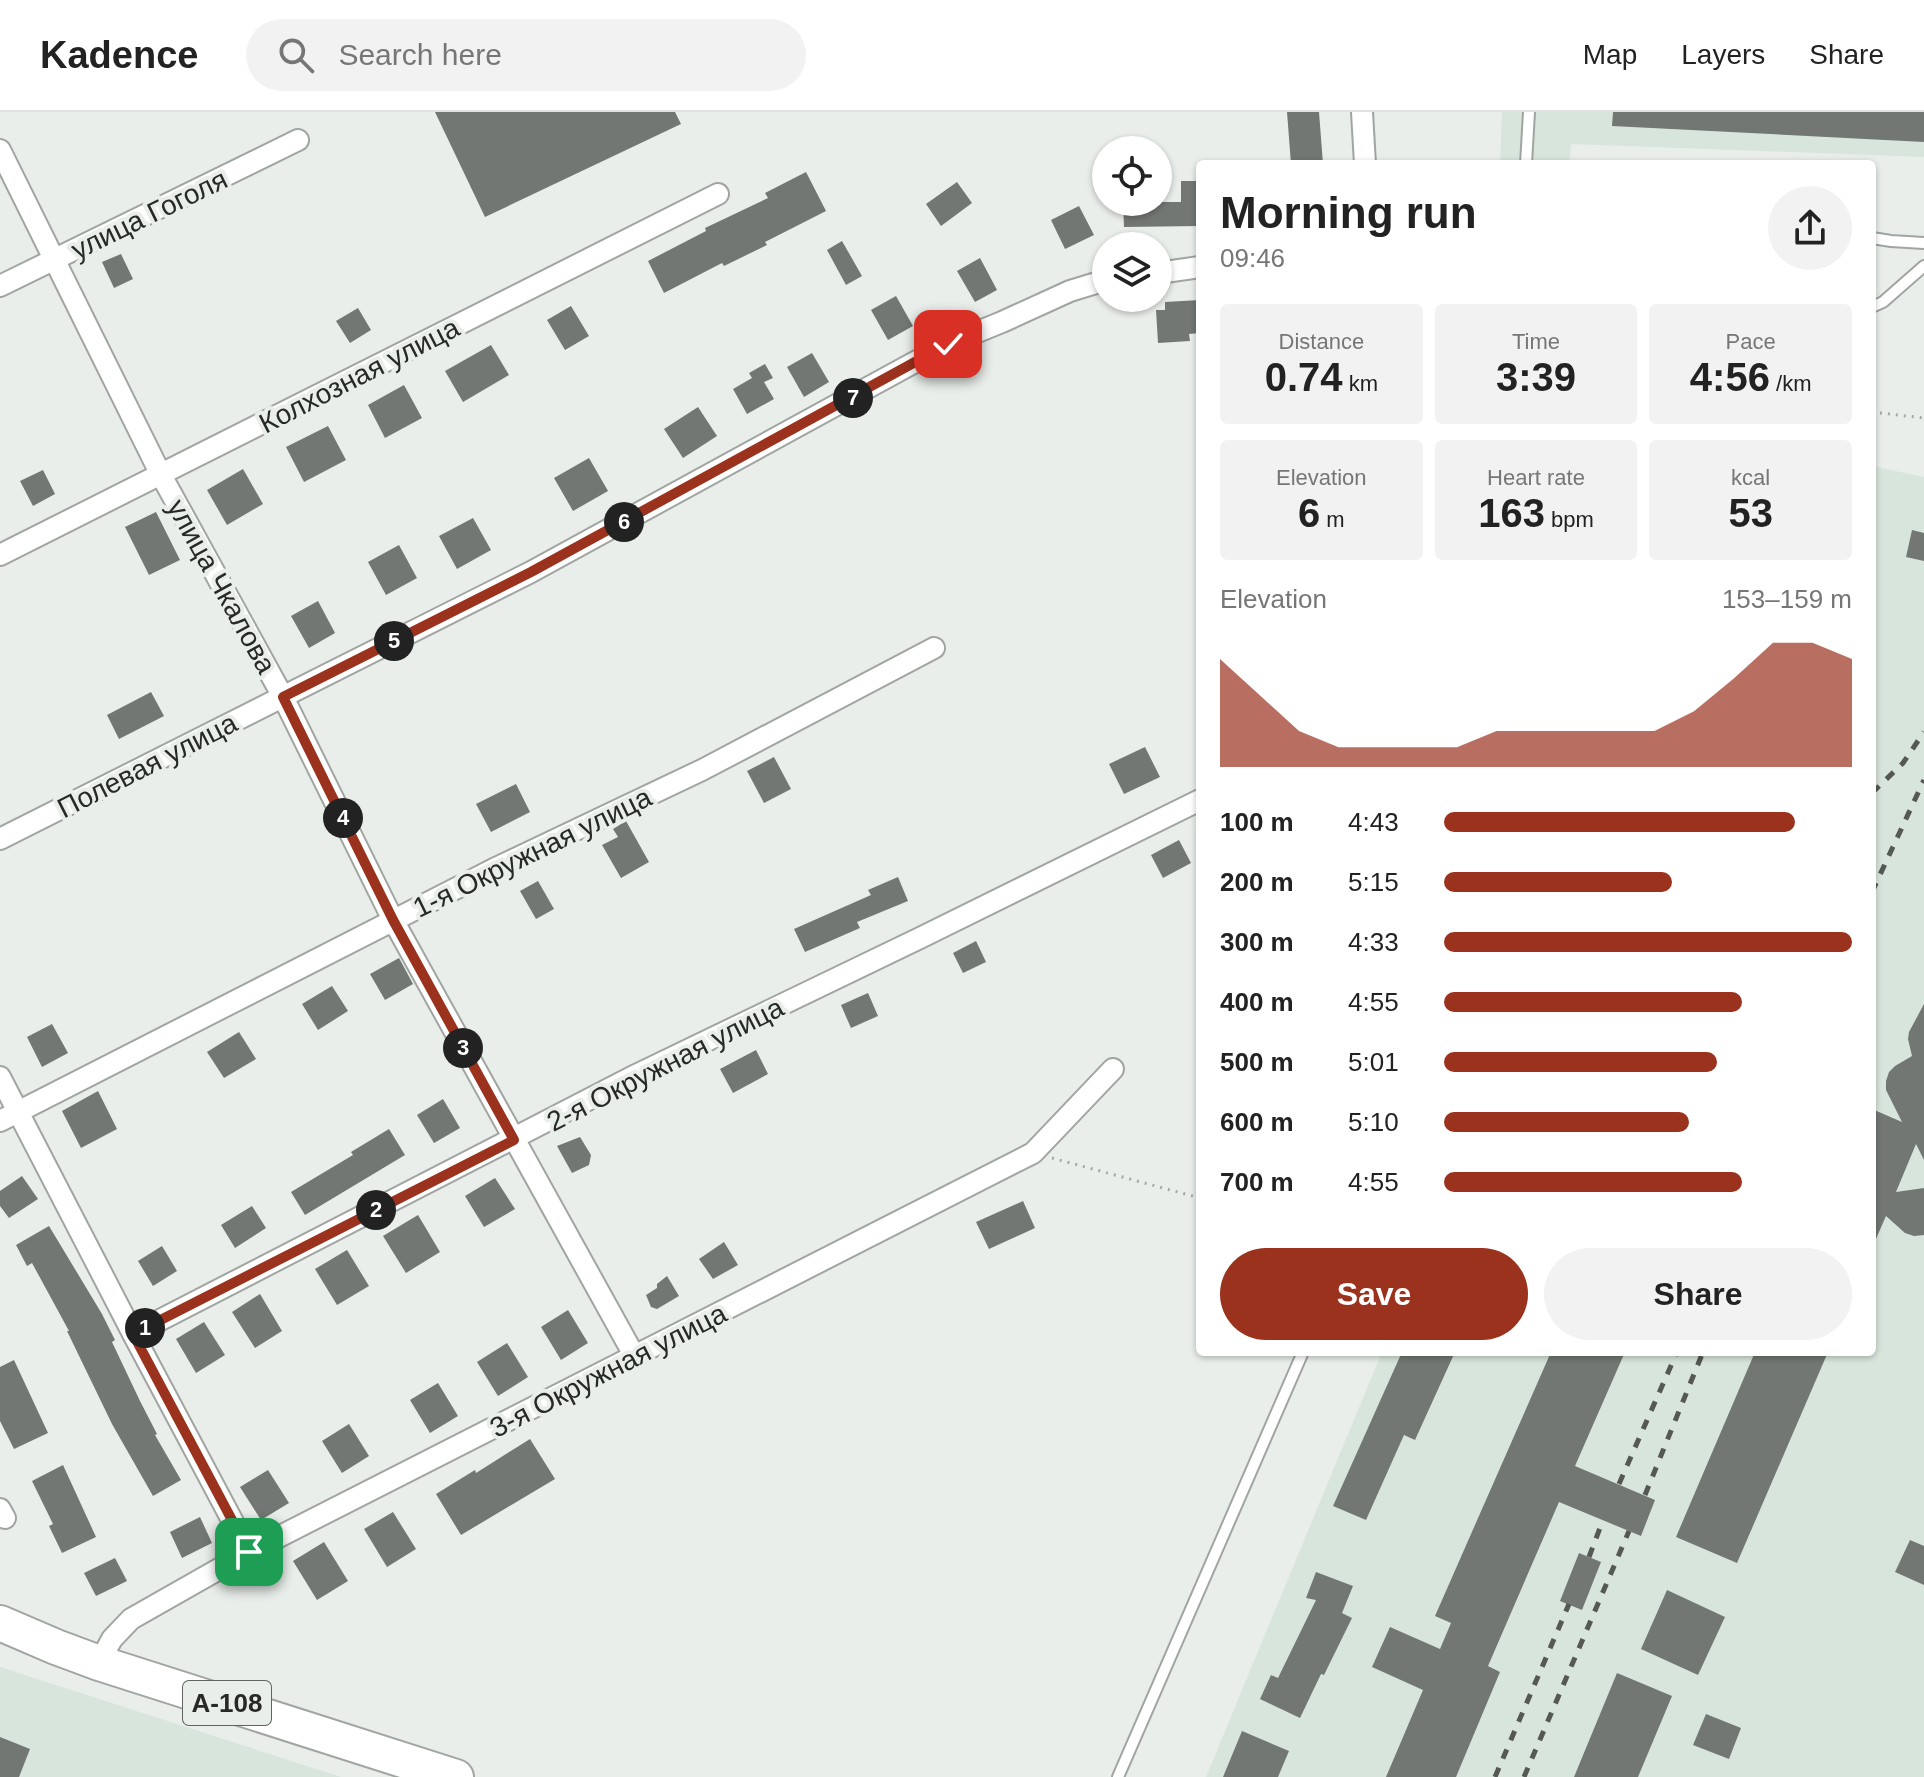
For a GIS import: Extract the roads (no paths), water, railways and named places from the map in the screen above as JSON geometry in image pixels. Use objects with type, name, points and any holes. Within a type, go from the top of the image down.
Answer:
[{"type":"highway","name":"А-108","points":[[0,1623],[99,1663],[456,1777]]},
{"type":"street","points":[[1362,112],[1365,160]]},
{"type":"street","name":"улица Гоголя","points":[[0,286],[298,140]]},
{"type":"street","name":"улица Чкалова","points":[[0,150],[161,475],[283,697],[393,920],[635,1357]]},
{"type":"street","name":"Колхозная улица","points":[[0,555],[718,194]]},
{"type":"street","points":[[1172,271],[1196,268]]},
{"type":"street","name":"Полевая улица","points":[[0,839],[531,572],[948,344],[1092,284]]},
{"type":"street","name":"1-я Окружная улица","points":[[9,1116],[393,920],[702,770],[934,648]]},
{"type":"street","name":"2-я Окружная улица","points":[[133,1334],[636,1075],[1196,802]]},
{"type":"street","name":"3-я Окружная улица","points":[[99,1663],[112,1639],[131,1619],[249,1552],[1033,1153],[1113,1069]]},
{"type":"street","points":[[0,1077],[9,1116],[133,1334],[249,1552]]},
{"type":"lane","points":[[1526,160],[1529,112]]},
{"type":"lane","points":[[1528,131],[1538,112]]},
{"type":"lane","points":[[1876,239],[1924,243]]},
{"type":"lane","points":[[1876,305],[1924,266]]},
{"type":"lane","points":[[1118,1777],[1301,1356]]},
{"type":"railway","points":[[1876,789],[1903,763],[1924,732]]},
{"type":"railway","points":[[1876,883],[1924,780]]},
{"type":"railway","points":[[1619,1484],[1675,1356]]},
{"type":"railway","points":[[1645,1495],[1701,1356]]},
{"type":"railway","points":[[1589,1557],[1603,1520]]},
{"type":"railway","points":[[1524,1777],[1629,1531]]},
{"type":"railway","points":[[1495,1777],[1569,1604]]}]
